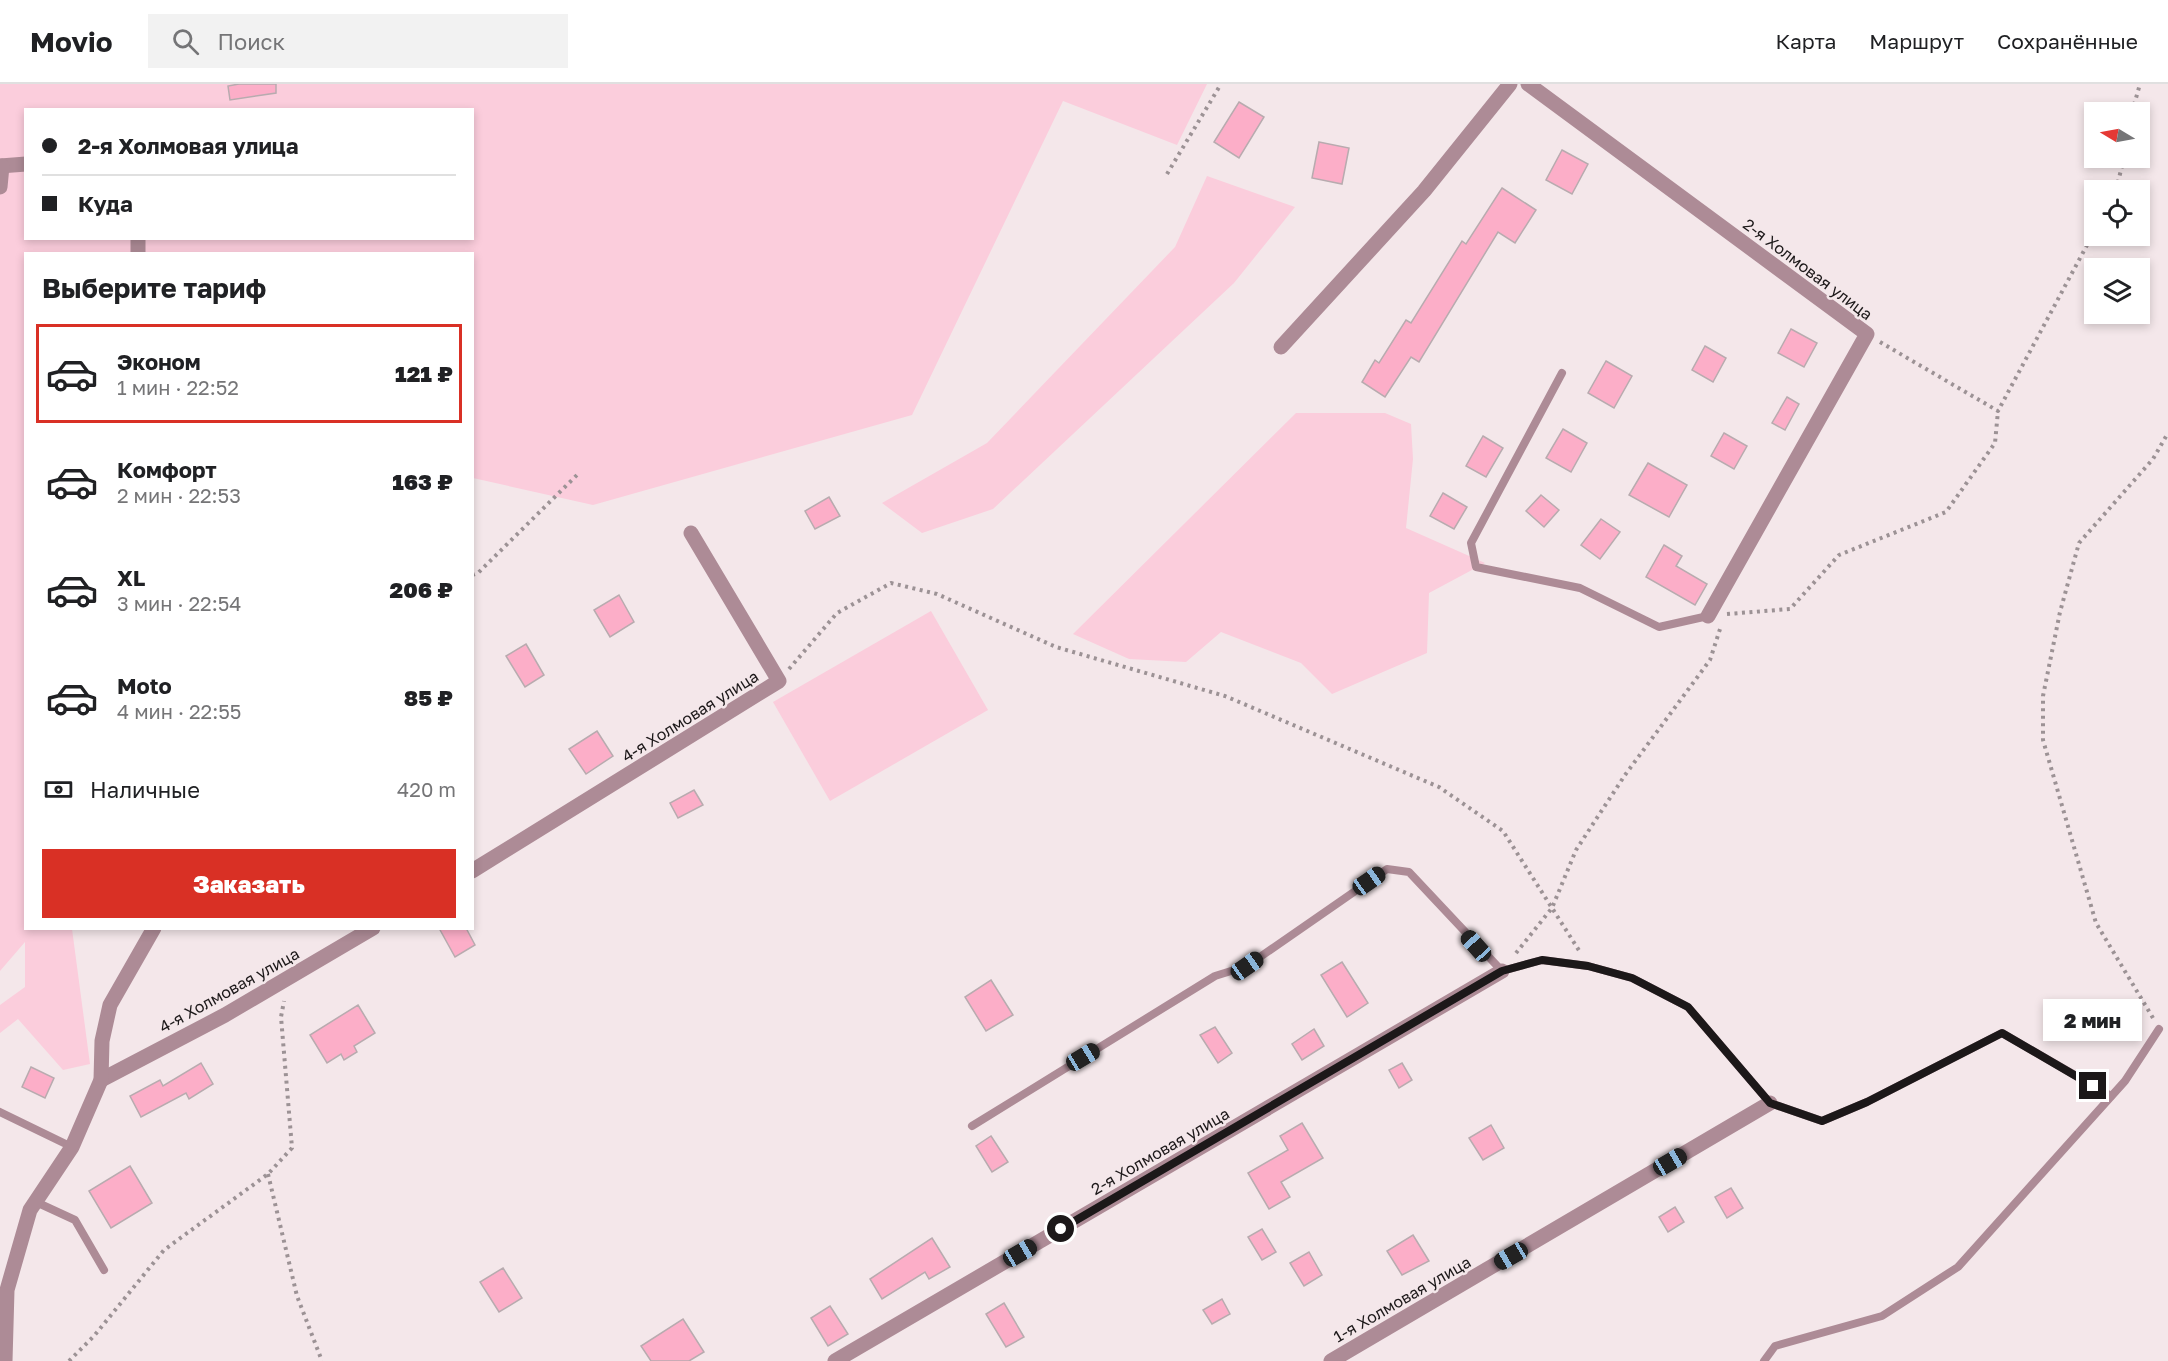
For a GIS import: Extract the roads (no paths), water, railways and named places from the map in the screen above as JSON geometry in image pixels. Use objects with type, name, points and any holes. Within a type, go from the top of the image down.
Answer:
[{"type":"street","points":[[1281,347],[1424,191],[1510,84]]},
{"type":"street","name":"2-я Холмовая улица","points":[[1528,84],[1867,334],[1708,616]]},
{"type":"street","points":[[0,187],[1,166],[24,164]]},
{"type":"street","name":"4-я Холмовая улица","points":[[474,870],[779,681],[692,533]]},
{"type":"street","points":[[5,1361],[7,1290],[30,1210],[72,1147],[101,1080],[102,1041],[110,1005],[153,930]]},
{"type":"street","name":"4-я Холмовая улица","points":[[101,1080],[287,979],[370,930]]},
{"type":"street","name":"2-я Холмовая улица","points":[[835,1361],[1502,971]]},
{"type":"street","name":"1-я Холмовая улица","points":[[1331,1361],[1770,1103]]},
{"type":"lane","points":[[1562,373],[1471,543],[1476,567],[1580,588],[1659,627],[1708,616]]},
{"type":"lane","points":[[972,1126],[1215,976],[1247,966],[1387,869],[1409,872],[1502,971],[1542,960],[1588,966],[1632,978],[1688,1007],[1770,1103],[1822,1121],[1867,1102],[2002,1033],[2111,1096]]},
{"type":"lane","points":[[1764,1361],[1775,1346],[1882,1316],[1958,1267],[2125,1082],[2159,1029]]},
{"type":"lane","points":[[0,1112],[72,1147]]},
{"type":"lane","points":[[36,1202],[75,1220],[104,1270]]}]
